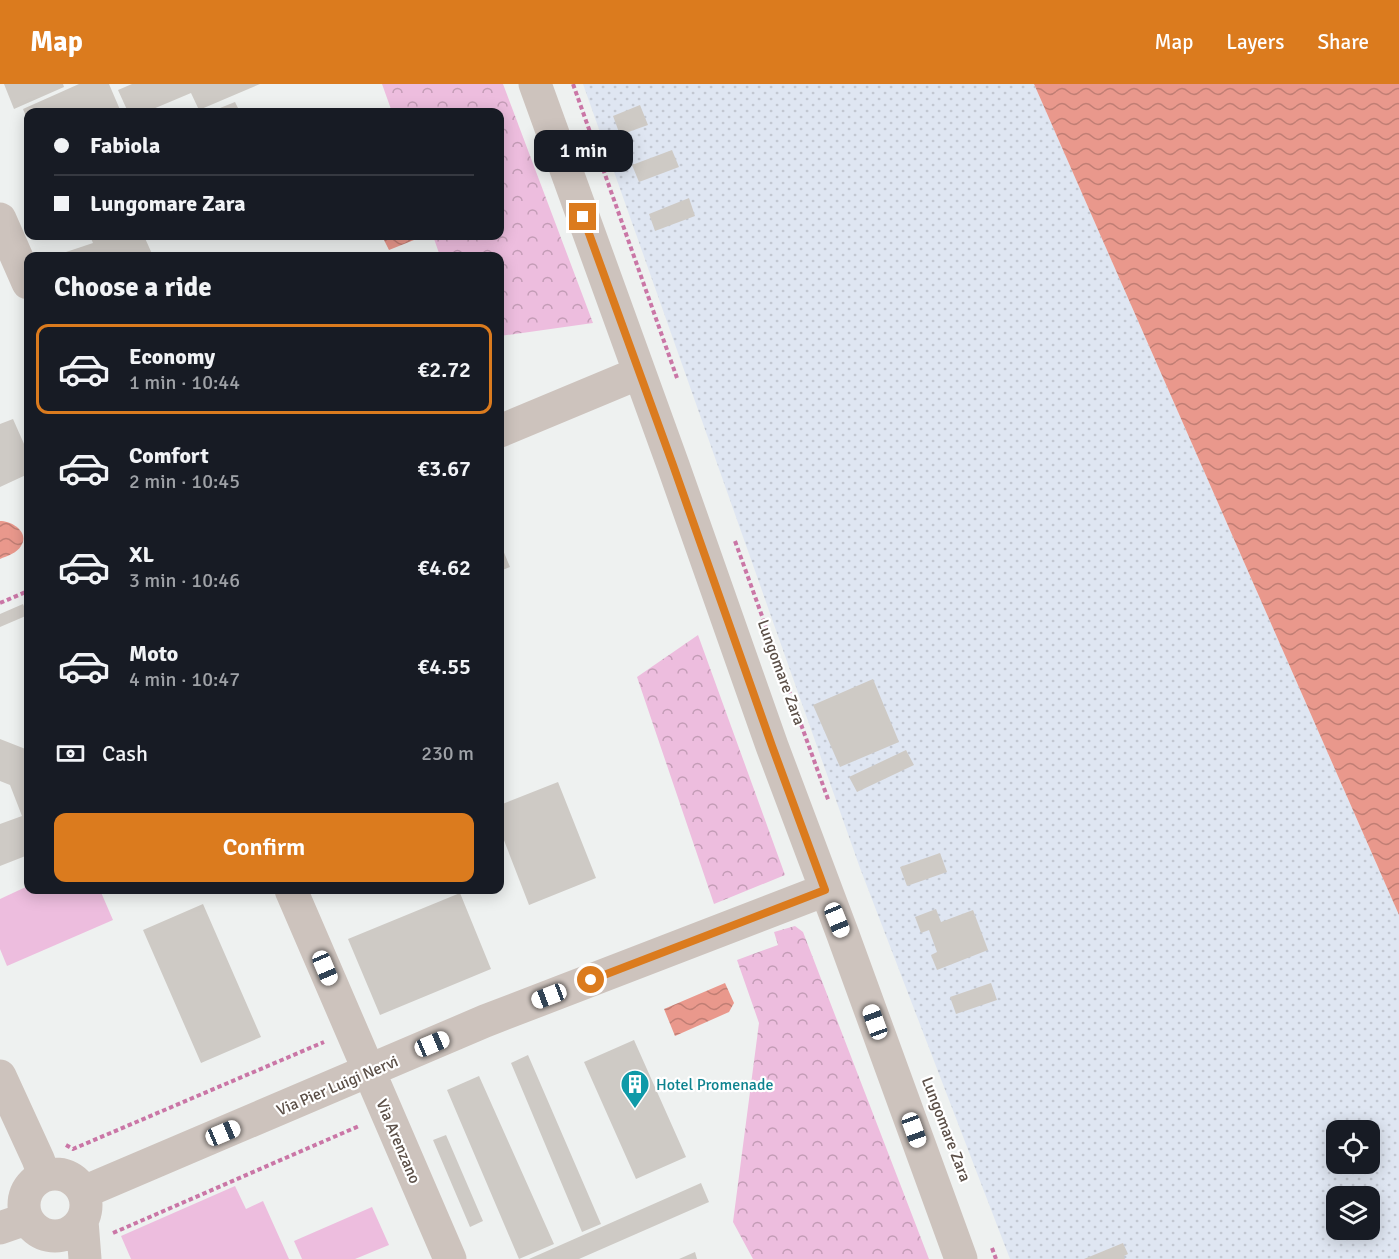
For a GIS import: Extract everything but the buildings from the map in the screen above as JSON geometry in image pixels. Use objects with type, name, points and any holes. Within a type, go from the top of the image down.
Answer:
[{"type":"street","name":"Lungomare Zara","points":[[535,84],[772,746],[961,1259]]},
{"type":"street","points":[[0,219],[24,274]]},
{"type":"street","points":[[504,429],[639,373]]},
{"type":"street","name":"Via Pier Luigi Nervi","points":[[83,1207],[369,1071],[485,1021],[825,890]]},
{"type":"street","name":"Via Arenzano","points":[[293,894],[450,1259]]},
{"type":"street","points":[[0,1076],[44,1175]]},
{"type":"street","points":[[83,1207],[76,1229],[57,1236],[35,1235],[23,1208],[28,1188],[35,1180],[53,1173],[72,1178],[79,1184],[83,1207],[84,1259]]},
{"type":"path","points":[[573,84],[680,386]]},
{"type":"path","name":"Lungomare Zara","points":[[732,532],[832,812]]},
{"type":"path","points":[[0,603],[24,593]]},
{"type":"path","points":[[62,1136],[66,1145],[74,1149],[324,1041]]},
{"type":"path","points":[[112,1233],[365,1123]]},
{"type":"path","points":[[992,1248],[996,1259]]},
{"type":"green space","points":[[382,84],[503,84],[593,323],[504,335],[504,252],[439,252],[434,240],[504,240],[504,108],[391,108]]},
{"type":"green space","points":[[698,635],[785,875],[714,904],[637,677]]},
{"type":"green space","points":[[24,888],[24,894],[102,894],[113,920],[7,966],[0,949],[0,899]]},
{"type":"green space","points":[[795,926],[803,932],[929,1259],[753,1259],[733,1222],[759,1023],[737,960],[778,945],[774,932]]},
{"type":"green space","points":[[235,1186],[246,1209],[263,1201],[289,1259],[131,1259],[121,1236]]},
{"type":"green space","points":[[372,1207],[389,1245],[355,1259],[302,1259],[294,1241]]},
{"type":"sand","points":[[583,84],[1034,84],[1399,915],[1399,1259],[1010,1259],[860,868]]},
{"type":"water","points":[[1034,84],[1399,84],[1399,915]]},
{"type":"water","points":[[384,240],[414,240],[389,250]]},
{"type":"water","points":[[0,521],[18,528],[23,541],[12,554],[0,559]]},
{"type":"water","points":[[725,983],[734,1003],[729,1012],[675,1036],[664,1009]]},
{"type":"place","name":"Hotel Promenade","points":[[635,1110]]},
{"type":"route","points":[[583,217],[825,890],[591,980]]}]
